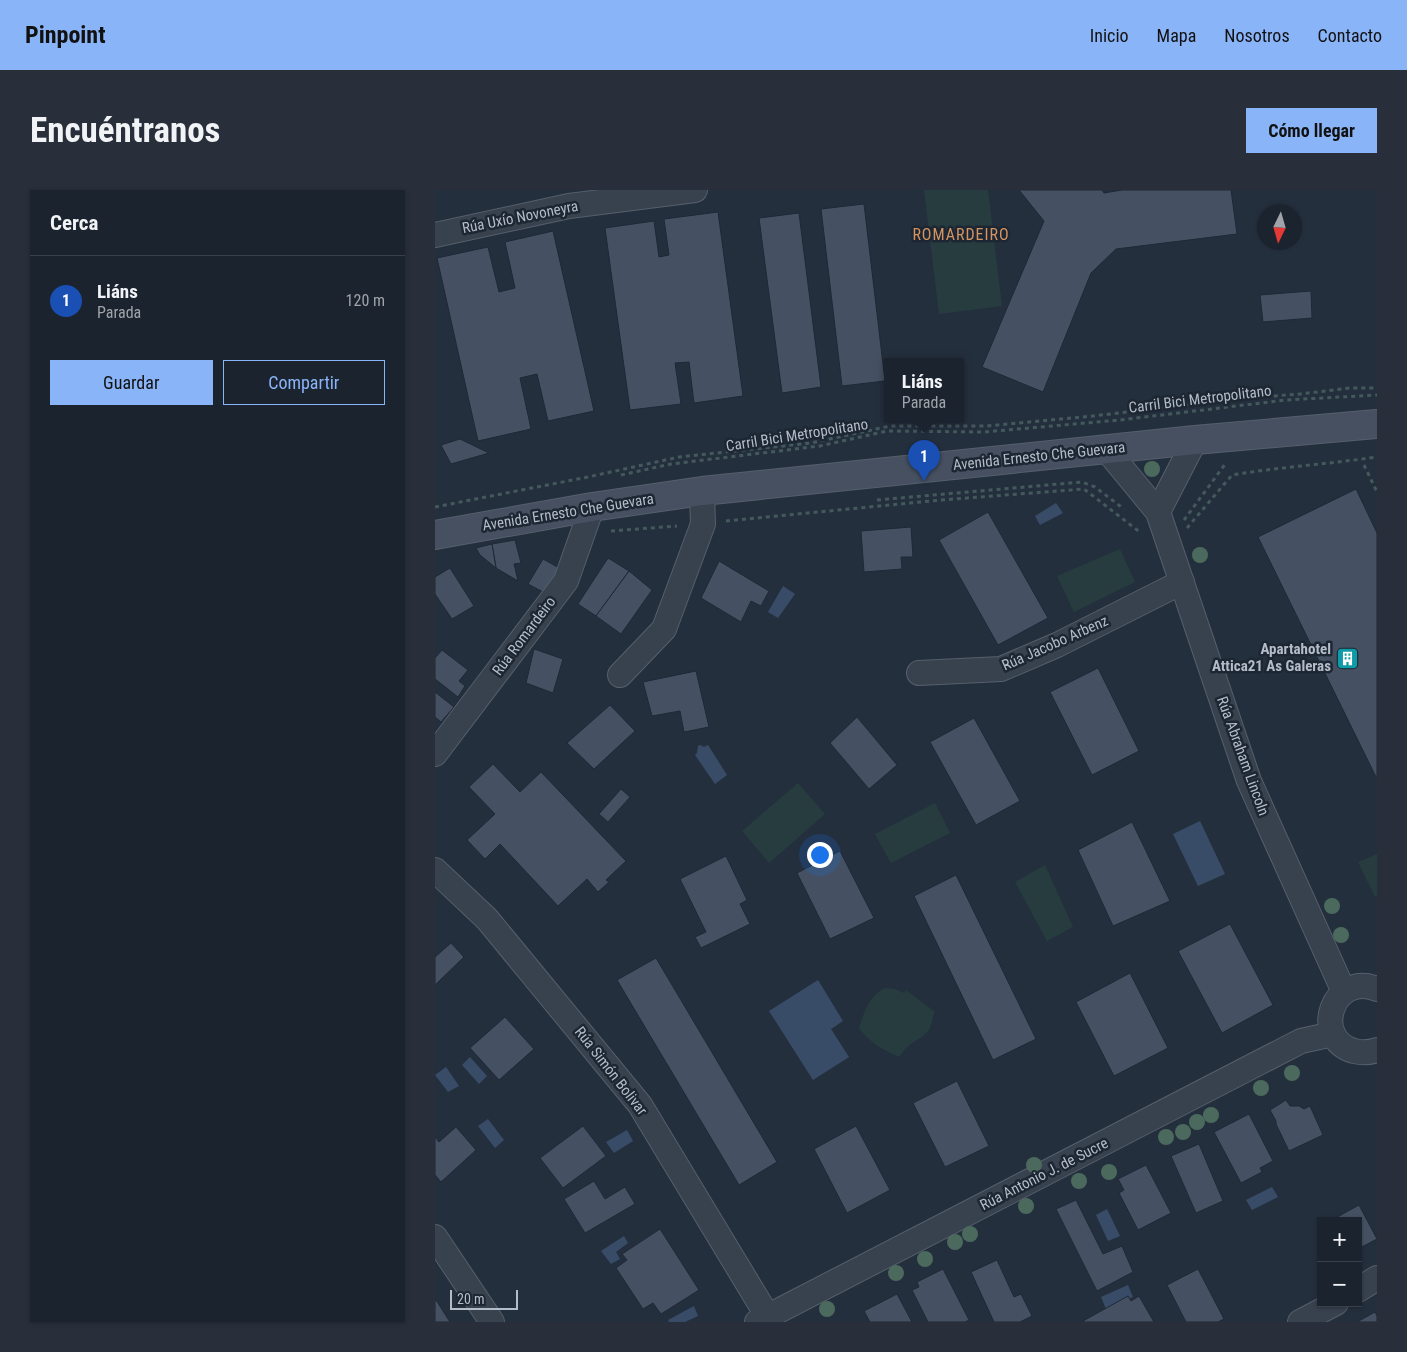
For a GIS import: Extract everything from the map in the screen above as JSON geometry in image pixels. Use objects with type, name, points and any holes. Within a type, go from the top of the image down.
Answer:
[{"type":"main road","name":"Avenida Ernesto Che Guevara","points":[[435,535],[588,518],[702,492],[1105,449],[1377,424]]},
{"type":"street","name":"Rúa Uxío Novoneyra","points":[[435,235],[569,206],[695,190]]},
{"type":"street","points":[[1163,525],[1195,440]]},
{"type":"street","name":"Rúa Abraham Lincoln","points":[[1105,449],[1163,525],[1249,781],[1344,992]]},
{"type":"street","points":[[620,676],[664,629],[703,524],[702,492]]},
{"type":"street","name":"Rúa Romardeiro","points":[[435,754],[566,581],[588,518]]},
{"type":"street","name":"Rúa Jacobo Arbenz","points":[[919,673],[1001,669],[1057,645],[1182,582]]},
{"type":"street","name":"Rúa Simón Bolivar","points":[[435,870],[487,919],[640,1105],[765,1320]]},
{"type":"street","points":[[1377,989],[1365,986],[1354,987],[1344,992],[1337,998],[1330,1016],[1333,1034],[1349,1050],[1360,1053],[1377,1050]]},
{"type":"street","name":"Rúa Antonio J. de Sucre","points":[[765,1320],[1301,1042],[1333,1034]]},
{"type":"street","points":[[435,1237],[492,1322]]},
{"type":"street","points":[[1362,1287],[1377,1278]]},
{"type":"street","points":[[1300,1322],[1328,1307]]},
{"type":"path","points":[[435,507],[679,457],[811,443],[890,426],[987,426],[1247,398],[1351,388],[1377,388]]},
{"type":"path","name":"Carril Bici Metropolitano","points":[[615,477],[671,464],[820,446],[887,432],[984,432],[1121,420],[1286,400],[1377,395]]},
{"type":"path","points":[[1163,525],[1187,528],[1232,475],[1272,468],[1377,457]]},
{"type":"path","points":[[588,518],[612,531],[703,524],[941,500],[1084,489],[1146,537],[1163,525],[1181,523],[1226,463],[1235,462]]},
{"type":"path","points":[[1364,465],[1377,492]]},
{"type":"path","points":[[875,500],[1082,482],[1095,487],[1126,511]]},
{"type":"green space","points":[[924,190],[988,190],[1002,306],[939,314]]},
{"type":"green space","points":[[1120,549],[1135,582],[1074,612],[1057,576]]},
{"type":"green space","points":[[798,783],[825,814],[769,863],[742,831]]},
{"type":"green space","points":[[935,803],[950,833],[891,863],[875,834]]},
{"type":"green space","points":[[1377,854],[1377,896],[1375,897],[1358,862]]},
{"type":"green space","points":[[1045,865],[1073,927],[1047,941],[1015,882]]},
{"type":"green space","points":[[885,988],[895,989],[904,993],[906,990],[935,1012],[930,1028],[899,1057],[877,1045],[859,1028],[865,1010],[871,1000],[879,991]]},
{"type":"water","points":[[1056,503],[1063,513],[1040,525],[1035,516]]},
{"type":"water","points":[[783,586],[795,594],[778,618],[768,612]]},
{"type":"water","points":[[700,745],[704,747],[708,745],[727,775],[715,784],[695,755]]},
{"type":"water","points":[[1200,821],[1225,874],[1198,886],[1173,834]]},
{"type":"water","points":[[818,980],[843,1021],[831,1029],[849,1057],[813,1080],[769,1011]]},
{"type":"water","points":[[470,1057],[487,1076],[479,1084],[462,1065]]},
{"type":"water","points":[[446,1067],[459,1086],[448,1092],[435,1075]]},
{"type":"water","points":[[488,1119],[504,1140],[495,1148],[478,1126]]},
{"type":"water","points":[[627,1130],[633,1141],[614,1153],[606,1142]]},
{"type":"water","points":[[1272,1187],[1278,1197],[1252,1210],[1246,1200]]},
{"type":"water","points":[[1107,1209],[1120,1236],[1108,1241],[1096,1215]]},
{"type":"water","points":[[624,1236],[628,1243],[616,1252],[620,1259],[611,1264],[601,1251]]},
{"type":"water","points":[[1128,1285],[1133,1297],[1106,1309],[1101,1297]]},
{"type":"water","points":[[694,1306],[698,1316],[685,1322],[669,1322],[668,1320]]},
{"type":"building","points":[[1019,190],[1102,190],[1104,193],[1122,190],[1231,190],[1237,234],[1116,249],[1091,273],[1043,392],[982,367],[1044,221]]},
{"type":"building","points":[[864,204],[884,381],[842,386],[821,209]]},
{"type":"building","points":[[718,212],[743,396],[694,403],[689,362],[675,363],[681,404],[630,410],[605,228],[654,221],[659,257],[669,255],[664,219]]},
{"type":"building","points":[[799,213],[821,387],[782,393],[759,218]]},
{"type":"building","points":[[553,231],[594,411],[548,421],[537,374],[520,378],[531,429],[478,441],[437,258],[488,247],[499,292],[515,288],[505,242]]},
{"type":"building","points":[[1311,291],[1312,318],[1263,322],[1260,295]]},
{"type":"building","points":[[460,439],[489,453],[451,464],[441,445]]},
{"type":"building","name":"Apartahotel Attica21 As Galeras","points":[[1356,489],[1377,533],[1377,779],[1258,537]]},
{"type":"building","points":[[988,512],[1048,618],[998,645],[939,540]]},
{"type":"building","points":[[911,527],[913,557],[901,557],[902,569],[864,572],[861,531]]},
{"type":"building","points":[[515,540],[521,563],[514,564],[518,581],[496,568],[492,544]]},
{"type":"building","points":[[492,544],[496,568],[480,555],[476,548]]},
{"type":"building","points":[[608,558],[629,571],[596,616],[578,604]]},
{"type":"building","points":[[543,559],[561,569],[547,594],[528,584]]},
{"type":"building","points":[[719,561],[769,591],[761,606],[751,601],[741,622],[701,598]]},
{"type":"building","points":[[450,568],[474,606],[452,619],[435,594],[435,577]]},
{"type":"building","points":[[629,571],[652,590],[621,634],[596,616]]},
{"type":"building","points":[[534,649],[563,659],[553,693],[526,683]]},
{"type":"building","points":[[442,650],[468,670],[459,681],[465,686],[458,697],[435,679],[435,658]]},
{"type":"building","points":[[1098,668],[1139,751],[1092,775],[1050,692]]},
{"type":"building","points":[[696,671],[709,727],[684,732],[680,711],[652,716],[643,682]]},
{"type":"building","points":[[435,692],[454,707],[441,722],[435,717]]},
{"type":"building","points":[[610,705],[635,731],[594,769],[567,743]]},
{"type":"building","points":[[857,717],[897,765],[869,789],[830,743]]},
{"type":"building","points":[[974,718],[1020,801],[976,825],[930,742]]},
{"type":"building","points":[[493,764],[520,792],[541,772],[626,861],[606,880],[609,882],[598,892],[587,879],[558,906],[500,844],[485,859],[467,840],[495,814],[469,787]]},
{"type":"building","points":[[621,789],[630,797],[608,822],[599,814]]},
{"type":"building","points":[[1132,822],[1170,901],[1113,926],[1078,850]]},
{"type":"building","points":[[840,851],[874,918],[830,939],[797,873]]},
{"type":"building","points":[[726,856],[747,900],[740,904],[750,924],[701,948],[695,937],[706,932],[680,879]]},
{"type":"building","points":[[956,875],[1036,1039],[993,1060],[914,896]]},
{"type":"building","points":[[1230,924],[1273,1005],[1222,1033],[1178,951]]},
{"type":"building","points":[[451,943],[464,957],[435,985],[435,957]]},
{"type":"building","points":[[656,958],[777,1162],[739,1185],[617,980]]},
{"type":"building","points":[[1130,973],[1168,1048],[1114,1076],[1076,1002]]},
{"type":"building","points":[[505,1017],[534,1049],[499,1080],[470,1048]]},
{"type":"building","points":[[957,1081],[989,1146],[945,1167],[913,1103]]},
{"type":"building","points":[[1286,1100],[1290,1106],[1299,1106],[1304,1109],[1310,1106],[1323,1135],[1289,1151],[1270,1110]]},
{"type":"building","points":[[1249,1114],[1273,1161],[1260,1168],[1262,1172],[1241,1183],[1214,1132]]},
{"type":"building","points":[[583,1126],[606,1156],[563,1188],[540,1158]]},
{"type":"building","points":[[856,1126],[890,1190],[847,1213],[814,1149]]},
{"type":"building","points":[[456,1127],[476,1150],[441,1182],[435,1175],[435,1137],[439,1142]]},
{"type":"building","points":[[1199,1144],[1223,1201],[1196,1213],[1171,1156]]},
{"type":"building","points":[[1146,1165],[1171,1213],[1138,1230],[1119,1193],[1124,1190],[1118,1179]]},
{"type":"building","points":[[594,1181],[605,1199],[625,1187],[635,1204],[585,1233],[564,1199]]},
{"type":"building","points":[[1076,1200],[1103,1254],[1122,1246],[1133,1272],[1097,1291],[1056,1209]]},
{"type":"building","points":[[1359,1205],[1377,1239],[1362,1247],[1362,1217],[1337,1217]]},
{"type":"building","points":[[660,1229],[699,1290],[661,1314],[653,1303],[643,1309],[616,1268],[627,1260],[622,1254]]},
{"type":"building","points":[[997,1260],[1014,1297],[1021,1294],[1032,1316],[1020,1322],[994,1322],[971,1272]]},
{"type":"building","points":[[943,1269],[969,1320],[965,1322],[928,1322],[912,1290],[919,1287],[917,1282]]},
{"type":"building","points":[[1198,1269],[1224,1319],[1218,1322],[1186,1322],[1167,1285]]},
{"type":"building","points":[[897,1294],[912,1322],[870,1322],[864,1311]]},
{"type":"building","points":[[1128,1296],[1131,1301],[1139,1296],[1154,1322],[1083,1321]]},
{"type":"building","points":[[436,1300],[450,1322],[435,1322]]},
{"type":"building","points":[[1375,1312],[1377,1322],[1357,1322]]},
{"type":"place","name":"Liáns","points":[[924,481]]},
{"type":"place","name":"Apartahotel Attica21 As Galeras","points":[[1347,658]]},
{"type":"district","name":"ROMARDEIRO","points":[[961,234]]}]
